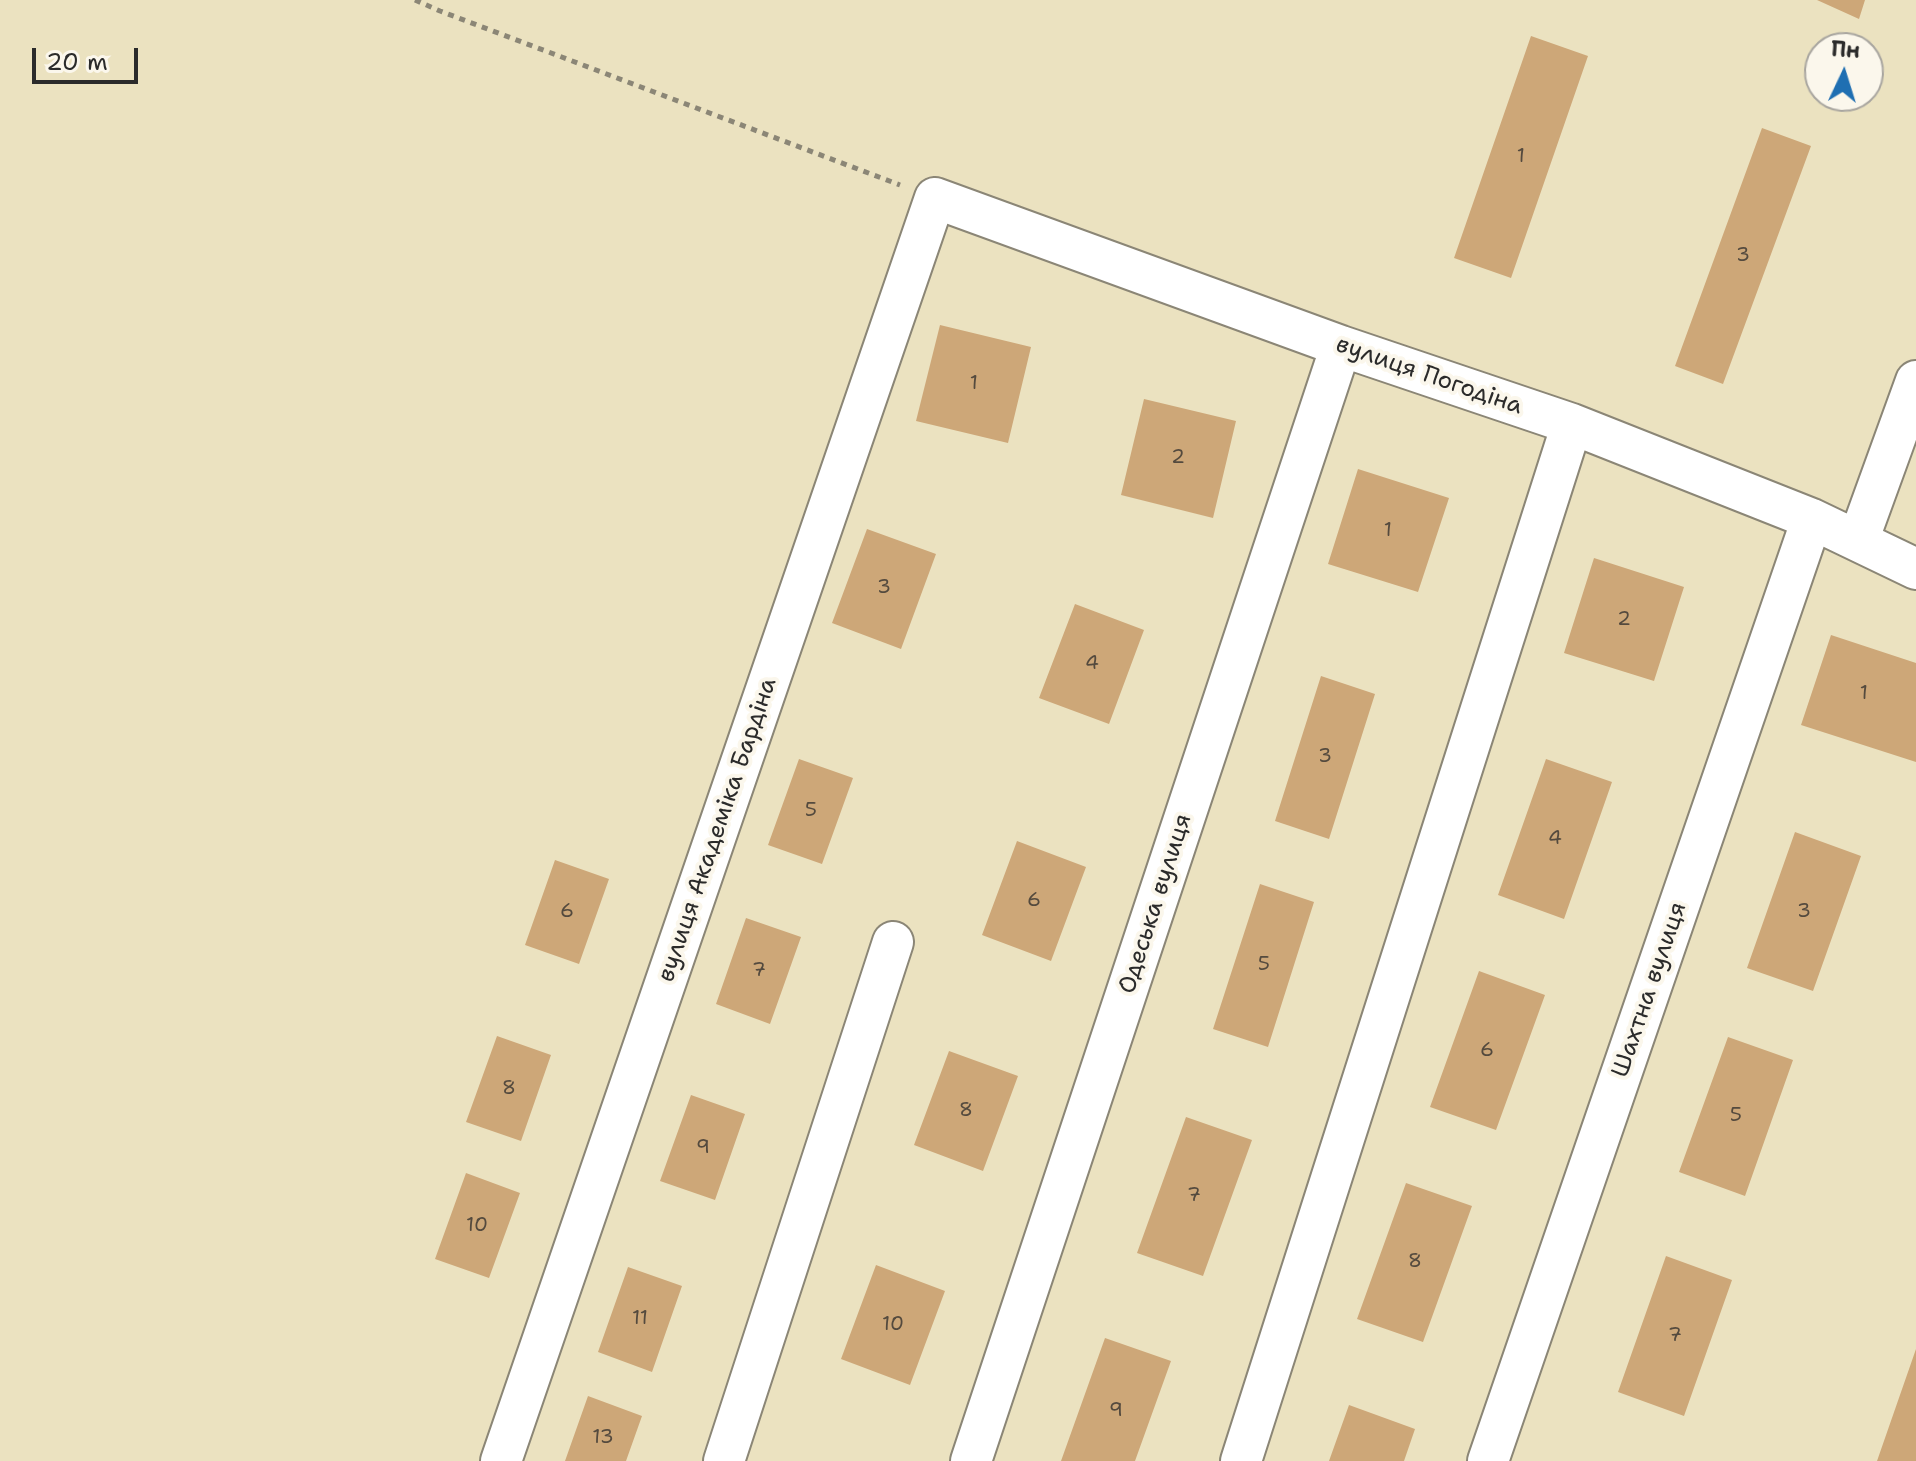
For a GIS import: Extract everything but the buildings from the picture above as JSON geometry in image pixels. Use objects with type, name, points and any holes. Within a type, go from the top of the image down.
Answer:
[{"type":"street","name":"вулиця Погодіна","points":[[935,198],[1341,346],[1572,424],[1812,519],[1916,569]]},
{"type":"street","name":"вулиця Академіка Бардіна","points":[[501,1461],[935,198]]},
{"type":"street","name":"Одеська вулиця","points":[[971,1461],[1341,346]]},
{"type":"street","points":[[1858,541],[1916,381]]},
{"type":"street","points":[[1241,1461],[1572,424]]},
{"type":"street","name":"Шахтна вулиця","points":[[1488,1461],[1812,519]]},
{"type":"street","points":[[724,1461],[893,942]]},
{"type":"path","points":[[415,0],[935,198]]}]
